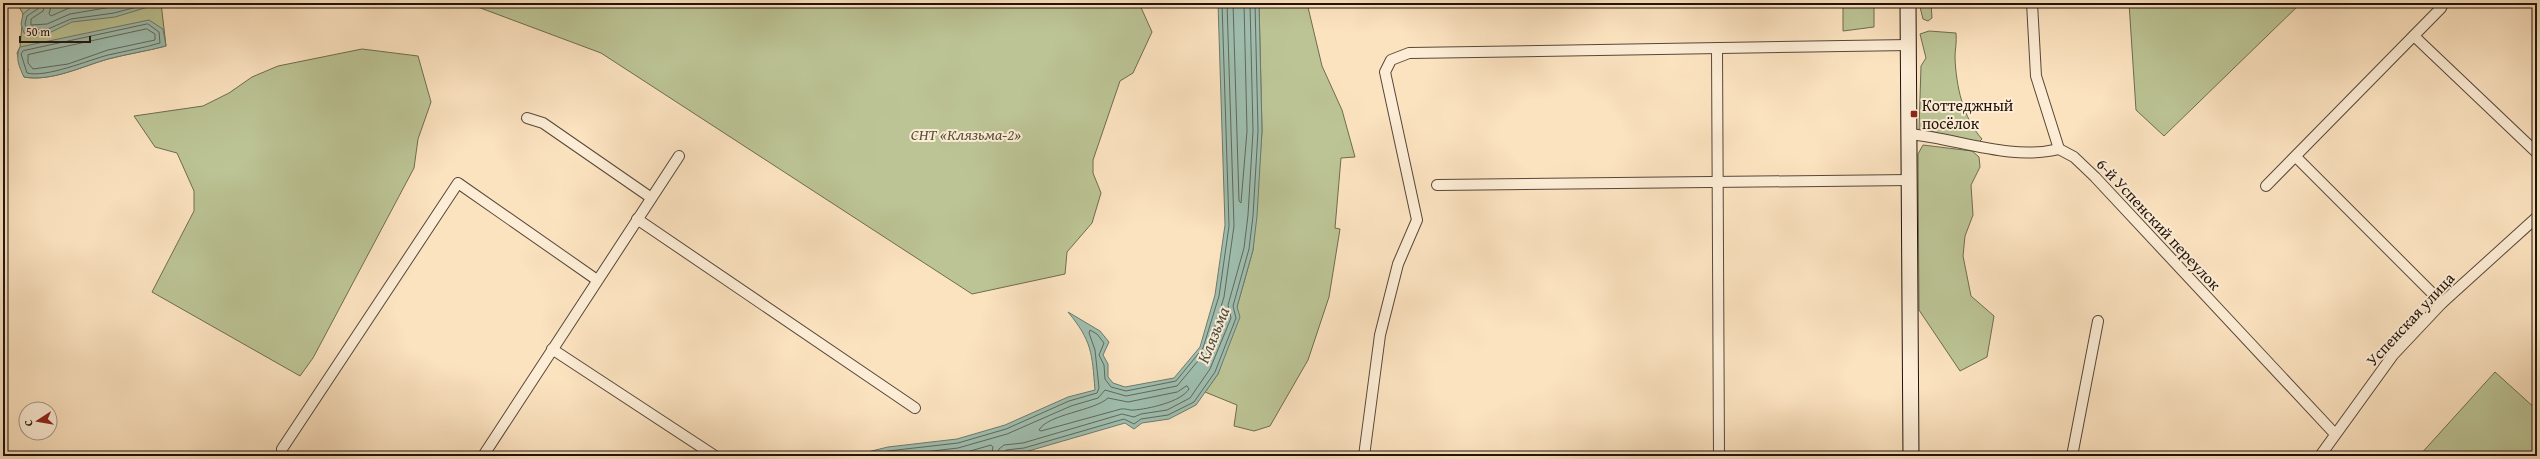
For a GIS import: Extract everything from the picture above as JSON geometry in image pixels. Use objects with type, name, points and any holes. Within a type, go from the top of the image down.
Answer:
[{"type":"main road","points":[[1908,3],[1911,456]]},
{"type":"street","points":[[1910,134],[2012,152],[2044,153],[2059,149],[2036,76],[2032,3]]},
{"type":"street","points":[[2266,186],[2414,36],[2441,8],[2443,3]]},
{"type":"street","points":[[2414,36],[2537,153]]},
{"type":"street","points":[[1364,456],[1380,335],[1398,264],[1417,220],[1385,72],[1391,60],[1409,53],[1909,45]]},
{"type":"street","points":[[1717,48],[1719,456]]},
{"type":"street","points":[[527,118],[543,123],[650,198]]},
{"type":"street","name":"6-й Успенский переулок","points":[[2059,149],[2074,157],[2095,177],[2335,434]]},
{"type":"street","points":[[483,456],[650,198],[679,156]]},
{"type":"street","points":[[2296,157],[2442,302]]},
{"type":"street","points":[[1437,185],[1910,180]]},
{"type":"street","points":[[282,449],[458,183],[597,280]]},
{"type":"street","name":"Успенская улица","points":[[2320,456],[2373,380],[2442,302],[2537,217]]},
{"type":"street","points":[[637,219],[915,408]]},
{"type":"street","points":[[2072,456],[2098,321]]},
{"type":"street","points":[[552,349],[715,456]]},
{"type":"green space","points":[[17,3],[161,3],[166,46],[108,59],[56,75],[34,78],[24,77],[17,53],[20,47],[23,14]]},
{"type":"green space","name":"СНТ «Клязьма-2»","points":[[467,3],[1139,3],[1152,32],[1133,73],[1120,81],[1093,160],[1093,173],[1101,193],[1092,223],[1067,252],[1065,274],[972,294],[601,53]]},
{"type":"green space","points":[[1259,3],[1307,3],[1322,66],[1342,110],[1355,157],[1341,158],[1335,228],[1340,229],[1329,297],[1308,360],[1270,426],[1254,431],[1234,426],[1237,405],[1205,392],[1218,374],[1253,250],[1262,131]]},
{"type":"green space","points":[[1843,3],[1874,3],[1874,27],[1843,31]]},
{"type":"green space","points":[[1919,3],[1931,3],[1932,18],[1928,21],[1923,19]]},
{"type":"green space","points":[[2129,3],[2301,3],[2164,136],[2136,110]]},
{"type":"green space","points":[[1929,31],[1956,33],[1955,57],[1959,90],[1965,111],[1975,131],[1982,139],[1979,142],[1919,129],[1921,66],[1926,58],[1920,34]]},
{"type":"green space","points":[[3,42],[8,71],[3,72]]},
{"type":"green space","points":[[362,49],[418,56],[431,102],[418,139],[414,168],[313,358],[300,376],[152,292],[194,211],[194,191],[177,153],[155,147],[134,116],[203,106],[229,93],[252,77],[278,66]]},
{"type":"green space","points":[[1923,145],[1972,151],[1979,157],[1980,167],[1971,185],[1973,215],[1965,236],[1963,256],[1971,296],[1994,316],[1987,357],[1960,371],[1919,310],[1918,154]]},
{"type":"green space","points":[[2495,372],[2537,410],[2537,456],[2419,456]]},
{"type":"water","points":[[43,3],[161,3],[115,17],[72,22],[49,33],[24,33],[21,24],[23,14],[33,6]]},
{"type":"water","name":"Клязьма","points":[[1218,3],[1259,3],[1262,131],[1257,216],[1253,250],[1237,307],[1240,317],[1218,374],[1196,405],[1169,419],[1142,423],[1134,429],[1125,423],[1025,452],[991,456],[851,456],[888,447],[957,439],[1005,425],[1068,397],[1095,390],[1093,366],[1089,348],[1082,331],[1068,312],[1100,331],[1109,342],[1103,355],[1108,364],[1108,377],[1113,383],[1125,387],[1174,378],[1200,347],[1215,295],[1225,225]]},
{"type":"water","points":[[149,20],[163,29],[166,46],[108,59],[67,72],[45,77],[24,77],[18,62],[20,47]]},
{"type":"place","name":"Коттеджный посёлок","points":[[1914,114]]}]
